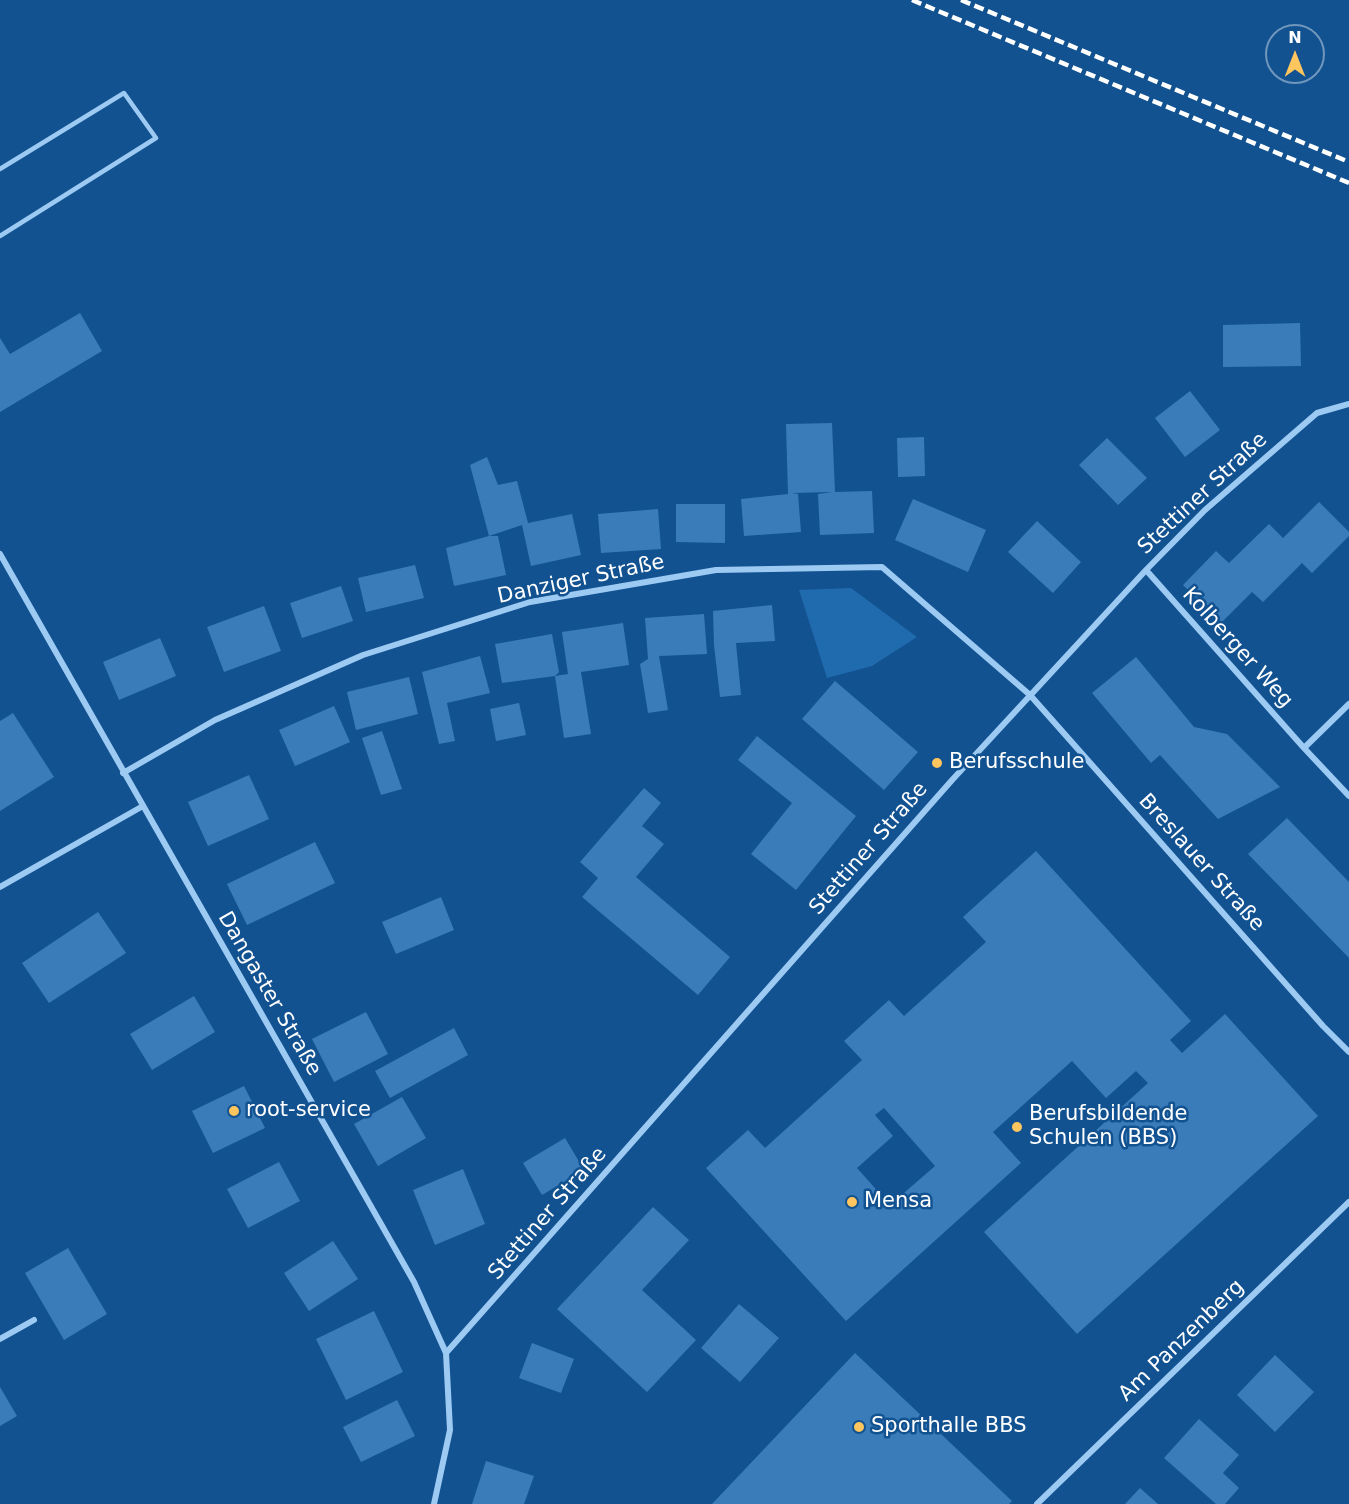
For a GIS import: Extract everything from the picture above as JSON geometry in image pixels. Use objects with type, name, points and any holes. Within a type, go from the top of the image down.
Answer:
[{"type":"street","name":"Stettiner Straße","points":[[446,1353],[953,779],[1146,570],[1205,510],[1317,413],[1349,404]]},
{"type":"street","name":"Dangaster Straße","points":[[0,554],[414,1282],[446,1353],[450,1430],[434,1504]]},
{"type":"street","name":"Danziger Straße","points":[[123,773],[215,720],[363,655],[530,603],[716,570],[882,567],[1030,695]]},
{"type":"street","name":"Kolberger Weg","points":[[1146,570],[1349,796]]},
{"type":"street","name":"Breslauer Straße","points":[[1030,695],[1323,1026],[1349,1052]]},
{"type":"street","points":[[1304,748],[1349,704]]},
{"type":"street","points":[[0,887],[143,806]]},
{"type":"street","name":"Am Panzenberg","points":[[1037,1504],[1349,1202]]},
{"type":"street","points":[[0,1339],[34,1320]]},
{"type":"lane","points":[[0,169],[124,93],[156,138],[0,236]]},
{"type":"shaded area","points":[[851,588],[917,637],[872,666],[827,678],[799,590]]},
{"type":"building","points":[[80,313],[102,351],[0,412],[0,338],[10,354]]},
{"type":"building","points":[[1300,323],[1301,366],[1223,367],[1223,325]]},
{"type":"building","points":[[1190,391],[1220,430],[1185,457],[1155,418]]},
{"type":"building","points":[[832,423],[835,492],[872,491],[874,533],[820,535],[818,494],[832,492],[792,493],[798,494],[801,532],[744,536],[741,499],[788,494],[786,424]]},
{"type":"building","points":[[924,437],[925,476],[898,477],[897,438]]},
{"type":"building","points":[[1107,438],[1147,478],[1118,505],[1079,465]]},
{"type":"building","points":[[487,457],[498,485],[517,481],[528,523],[572,514],[581,555],[531,566],[522,525],[489,536],[470,465]]},
{"type":"building","points":[[913,499],[986,530],[968,572],[895,540]]},
{"type":"building","points":[[1319,502],[1349,532],[1349,536],[1312,573],[1302,563],[1263,602],[1252,592],[1221,623],[1183,585],[1216,551],[1229,563],[1269,524],[1283,538]]},
{"type":"building","points":[[676,504],[725,504],[725,543],[676,542]]},
{"type":"building","points":[[658,509],[661,549],[601,553],[598,514]]},
{"type":"building","points":[[1037,521],[1081,562],[1053,593],[1008,552]]},
{"type":"building","points":[[489,536],[498,536],[506,575],[454,586],[446,548]]},
{"type":"building","points":[[415,565],[424,598],[366,612],[358,578]]},
{"type":"building","points":[[341,586],[353,621],[302,638],[290,603]]},
{"type":"building","points":[[772,605],[775,641],[736,643],[741,695],[720,697],[713,611]]},
{"type":"building","points":[[264,606],[281,651],[224,672],[207,627]]},
{"type":"building","points":[[704,614],[707,654],[659,656],[668,710],[648,713],[640,664],[648,659],[645,618]]},
{"type":"building","points":[[623,623],[629,665],[581,672],[591,734],[564,738],[555,676],[568,674],[562,632]]},
{"type":"building","points":[[552,634],[559,672],[555,676],[502,683],[495,644]]},
{"type":"building","points":[[160,638],[176,676],[119,700],[103,662]]},
{"type":"building","points":[[480,656],[490,693],[447,703],[455,741],[439,744],[422,672]]},
{"type":"building","points":[[1136,657],[1194,727],[1227,734],[1280,787],[1218,819],[1160,755],[1151,763],[1092,693]]},
{"type":"building","points":[[409,677],[418,714],[356,730],[347,692]]},
{"type":"building","points":[[835,681],[918,752],[884,790],[802,719]]},
{"type":"building","points":[[519,703],[526,735],[496,741],[490,709]]},
{"type":"building","points":[[334,706],[350,742],[295,766],[279,730]]},
{"type":"building","points":[[13,713],[54,777],[0,811],[0,721]]},
{"type":"building","points":[[382,731],[402,789],[381,795],[362,738]]},
{"type":"building","points":[[757,736],[856,816],[796,890],[751,854],[792,803],[738,760]]},
{"type":"building","points":[[249,775],[269,819],[208,846],[188,802]]},
{"type":"building","points":[[644,788],[661,803],[642,826],[664,844],[636,877],[730,957],[698,995],[582,897],[598,878],[580,862]]},
{"type":"building","points":[[1287,818],[1349,882],[1349,958],[1248,854]]},
{"type":"building","points":[[315,842],[335,883],[247,925],[227,884]]},
{"type":"building","points":[[1036,851],[1191,1021],[1170,1040],[1182,1053],[1225,1014],[1318,1116],[1077,1334],[984,1232],[1148,1083],[1136,1071],[1106,1098],[1072,1061],[993,1132],[1021,1163],[846,1321],[706,1168],[748,1130],[765,1148],[862,1060],[844,1041],[889,1000],[904,1016],[986,942],[963,917]],"holes":[[[884,1108],[935,1166],[890,1205],[857,1168],[893,1136],[875,1115]]]},
{"type":"building","points":[[441,897],[454,930],[396,954],[382,922]]},
{"type":"building","points":[[98,912],[126,953],[49,1003],[22,963]]},
{"type":"building","points":[[194,996],[215,1032],[152,1070],[130,1034]]},
{"type":"building","points":[[366,1012],[388,1054],[334,1082],[312,1039]]},
{"type":"building","points":[[454,1028],[468,1055],[390,1098],[375,1071]]},
{"type":"building","points":[[244,1086],[265,1128],[213,1153],[192,1111]]},
{"type":"building","points":[[402,1097],[426,1138],[378,1166],[354,1124]]},
{"type":"building","points":[[565,1138],[584,1170],[542,1195],[523,1163]]},
{"type":"building","points":[[279,1162],[300,1201],[248,1228],[227,1189]]},
{"type":"building","points":[[463,1169],[485,1224],[435,1245],[413,1190]]},
{"type":"building","points":[[653,1207],[689,1240],[642,1290],[696,1340],[647,1392],[557,1309]]},
{"type":"building","points":[[333,1241],[358,1279],[309,1311],[284,1273]]},
{"type":"building","points":[[68,1248],[107,1314],[64,1340],[25,1273]]},
{"type":"building","points":[[739,1304],[779,1338],[740,1382],[701,1348]]},
{"type":"building","points":[[374,1311],[403,1372],[346,1400],[316,1339]]},
{"type":"building","points":[[532,1343],[574,1359],[561,1393],[519,1378]]},
{"type":"building","name":"Sporthalle BBS","points":[[855,1353],[1012,1501],[1009,1504],[712,1504]]},
{"type":"building","points":[[1275,1355],[1314,1392],[1275,1432],[1237,1395]]},
{"type":"building","points":[[0,1387],[17,1416],[0,1426]]},
{"type":"building","points":[[397,1400],[415,1436],[361,1462],[343,1427]]},
{"type":"building","points":[[1199,1419],[1239,1455],[1223,1473],[1239,1488],[1225,1504],[1216,1504],[1164,1458]]},
{"type":"building","points":[[486,1461],[534,1476],[524,1504],[472,1504]]},
{"type":"building","points":[[1140,1488],[1158,1504],[1125,1504]]},
{"type":"railway","points":[[912,0],[1349,183]]},
{"type":"railway","points":[[961,0],[1349,162]]},
{"type":"place","name":"Berufsschule","points":[[937,763]]},
{"type":"place","name":"root-service","points":[[234,1111]]},
{"type":"place","name":"Berufsbildende Schulen (BBS)","points":[[1017,1127]]},
{"type":"place","name":"Mensa","points":[[852,1202]]},
{"type":"place","name":"Sporthalle BBS","points":[[859,1427]]}]
